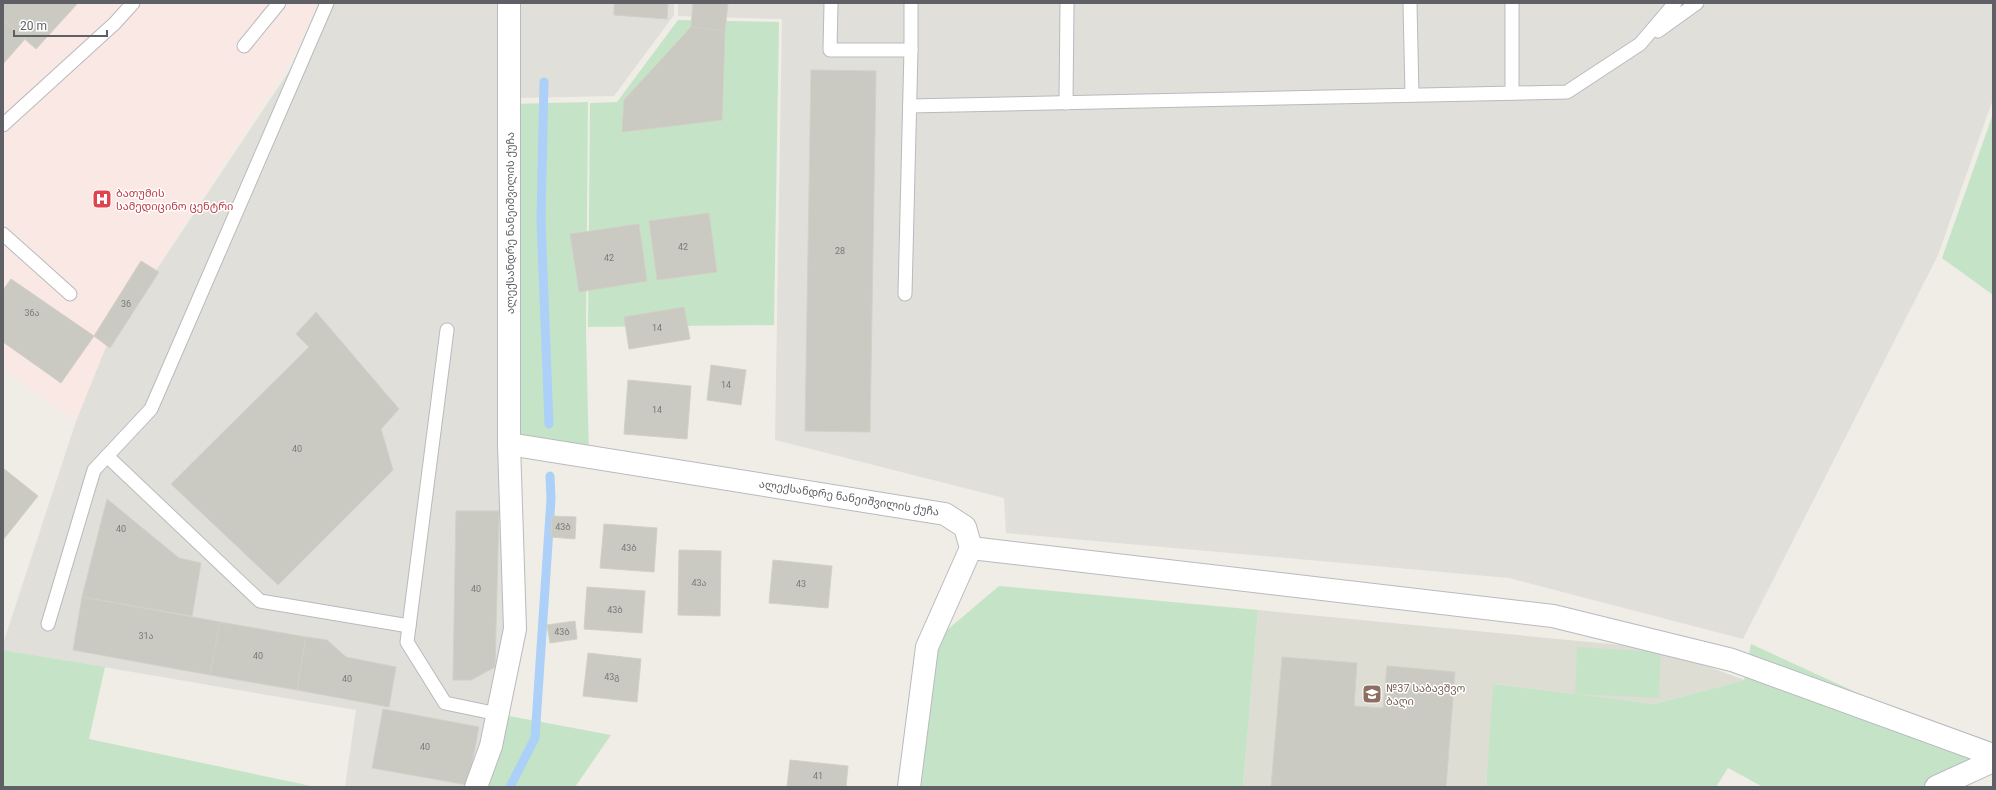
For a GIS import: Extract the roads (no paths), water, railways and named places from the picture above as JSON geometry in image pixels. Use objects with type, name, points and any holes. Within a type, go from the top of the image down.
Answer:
[{"type":"street","name":"ალექსანდრე ნანეიშვილის ქუჩა","points":[[476,787],[491,746],[515,629],[510,444],[509,3]]},
{"type":"street","name":"ალექსანდრე ნანეიშვილის ქუჩა","points":[[510,444],[945,514],[965,527],[971,548]]},
{"type":"street","points":[[909,787],[927,648],[971,548],[1553,616],[1732,660],[1993,755]]},
{"type":"street","points":[[1936,787],[1993,761]]},
{"type":"lane","points":[[3,125],[115,23],[133,3]]},
{"type":"lane","points":[[244,46],[279,3]]},
{"type":"lane","points":[[48,624],[94,470],[151,409],[327,3]]},
{"type":"lane","points":[[831,3],[830,50],[911,50]]},
{"type":"lane","points":[[905,294],[911,3]]},
{"type":"lane","points":[[1066,103],[1067,3]]},
{"type":"lane","points":[[1410,3],[1412,95]]},
{"type":"lane","points":[[1512,3],[1512,93]]},
{"type":"lane","points":[[1640,44],[1675,3]]},
{"type":"lane","points":[[910,106],[1566,92],[1640,44],[1697,3]]},
{"type":"lane","points":[[3,234],[70,294]]},
{"type":"lane","points":[[447,330],[407,642],[445,703],[498,714]]},
{"type":"lane","points":[[107,456],[260,601],[409,626]]},
{"type":"waterway","points":[[544,82],[541,220],[549,424]]},
{"type":"waterway","points":[[510,787],[535,738],[551,499],[550,476]]},
{"type":"place","name":"ბათუმის სამედიცინო ცენტრი","points":[[102,199]]},
{"type":"place","name":"№37 საბავშვო ბაღი","points":[[1372,694]]}]
